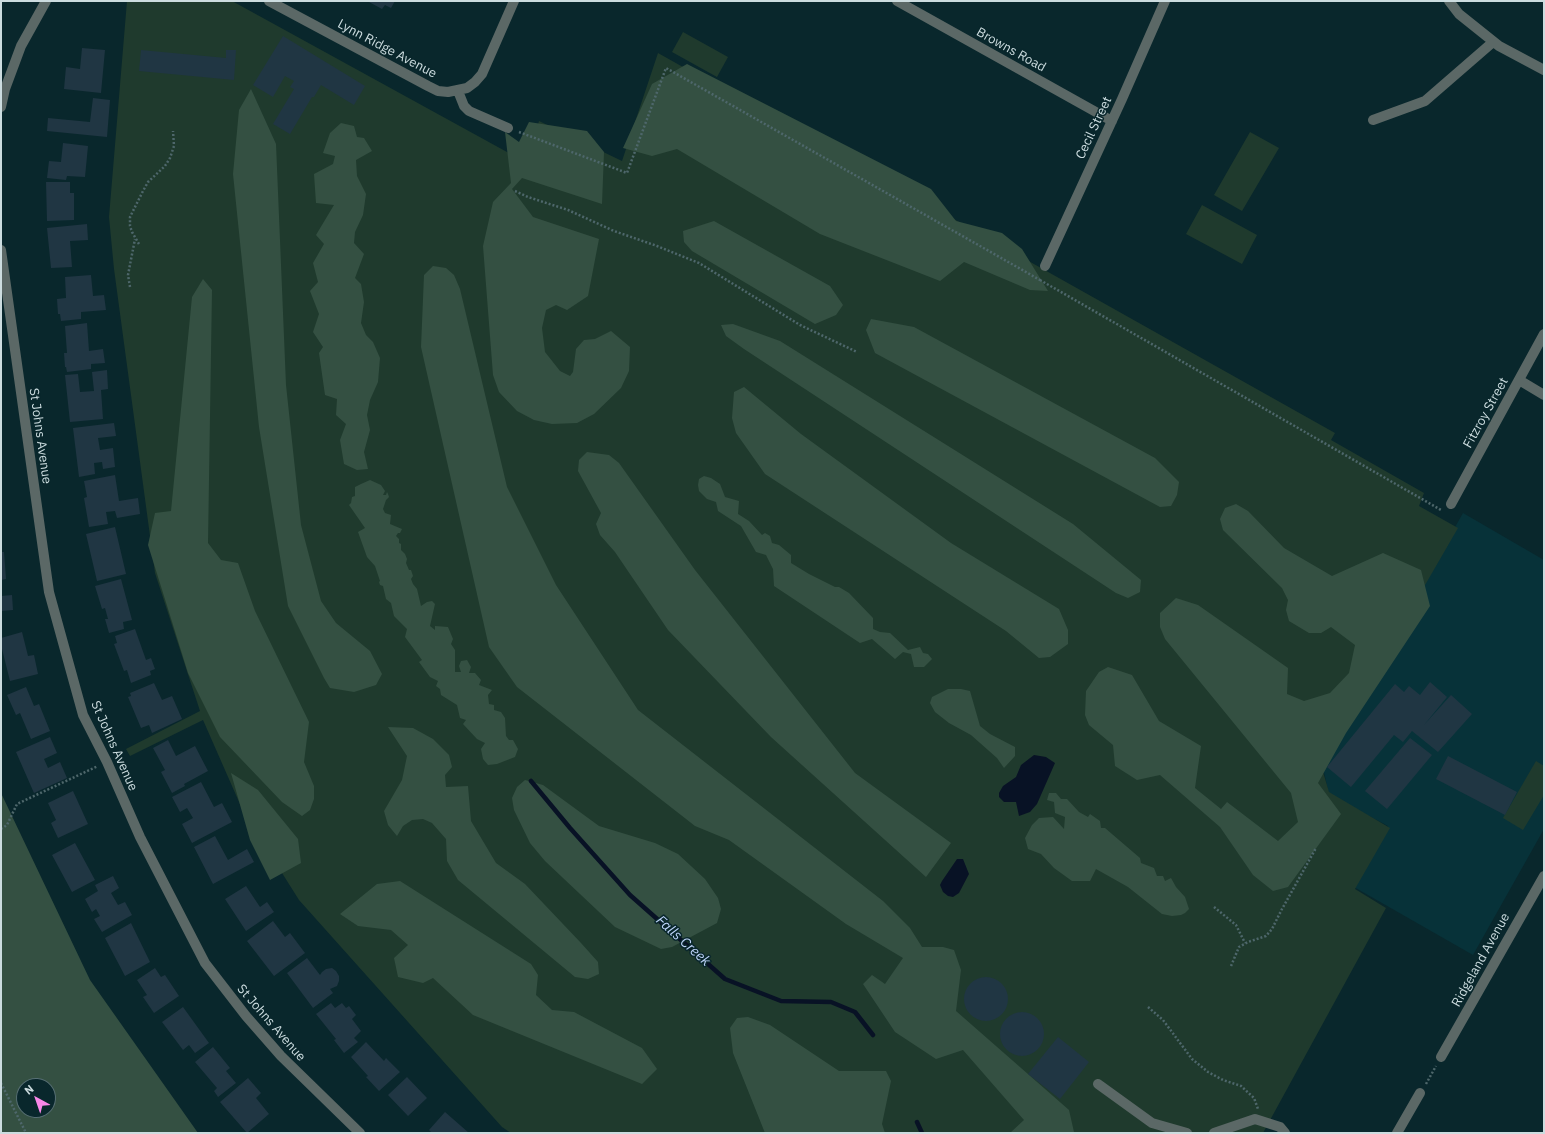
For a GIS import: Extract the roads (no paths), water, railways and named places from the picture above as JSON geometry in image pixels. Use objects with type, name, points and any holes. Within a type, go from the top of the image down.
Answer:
[{"type":"street","points":[[1,107],[5,89],[21,46],[46,1]]},
{"type":"street","name":"Lynn Ridge Avenue","points":[[269,1],[438,91],[458,91]]},
{"type":"street","points":[[508,128],[469,111],[464,106],[458,91],[467,88],[482,74],[514,1]]},
{"type":"street","name":"Browns Road","points":[[897,1],[1112,121]]},
{"type":"street","name":"Cecil Street","points":[[1045,266],[1112,121],[1165,1]]},
{"type":"street","points":[[1449,1],[1459,14],[1493,42],[1544,70]]},
{"type":"street","points":[[1373,120],[1425,102],[1493,42]]},
{"type":"street","name":"St Johns Avenue","points":[[1,250],[49,592],[83,715],[107,762],[140,838],[204,963],[246,1016],[281,1056],[360,1133]]},
{"type":"street","name":"Fitzroy Street","points":[[1451,504],[1544,334]]},
{"type":"street","points":[[1519,380],[1544,395]]},
{"type":"street","name":"Ridgeland Avenue","points":[[1441,1057],[1544,876]]},
{"type":"street","points":[[1098,1084],[1152,1123],[1187,1133]]},
{"type":"street","points":[[1397,1133],[1420,1093]]},
{"type":"street","points":[[1214,1133],[1255,1119],[1282,1130]]},
{"type":"waterway","name":"Falls Creek","points":[[531,781],[570,828],[630,895],[725,979],[781,1001],[831,1002],[855,1012],[873,1035]]},
{"type":"waterway","name":"Falls Creek","points":[[917,1122],[922,1133]]}]
